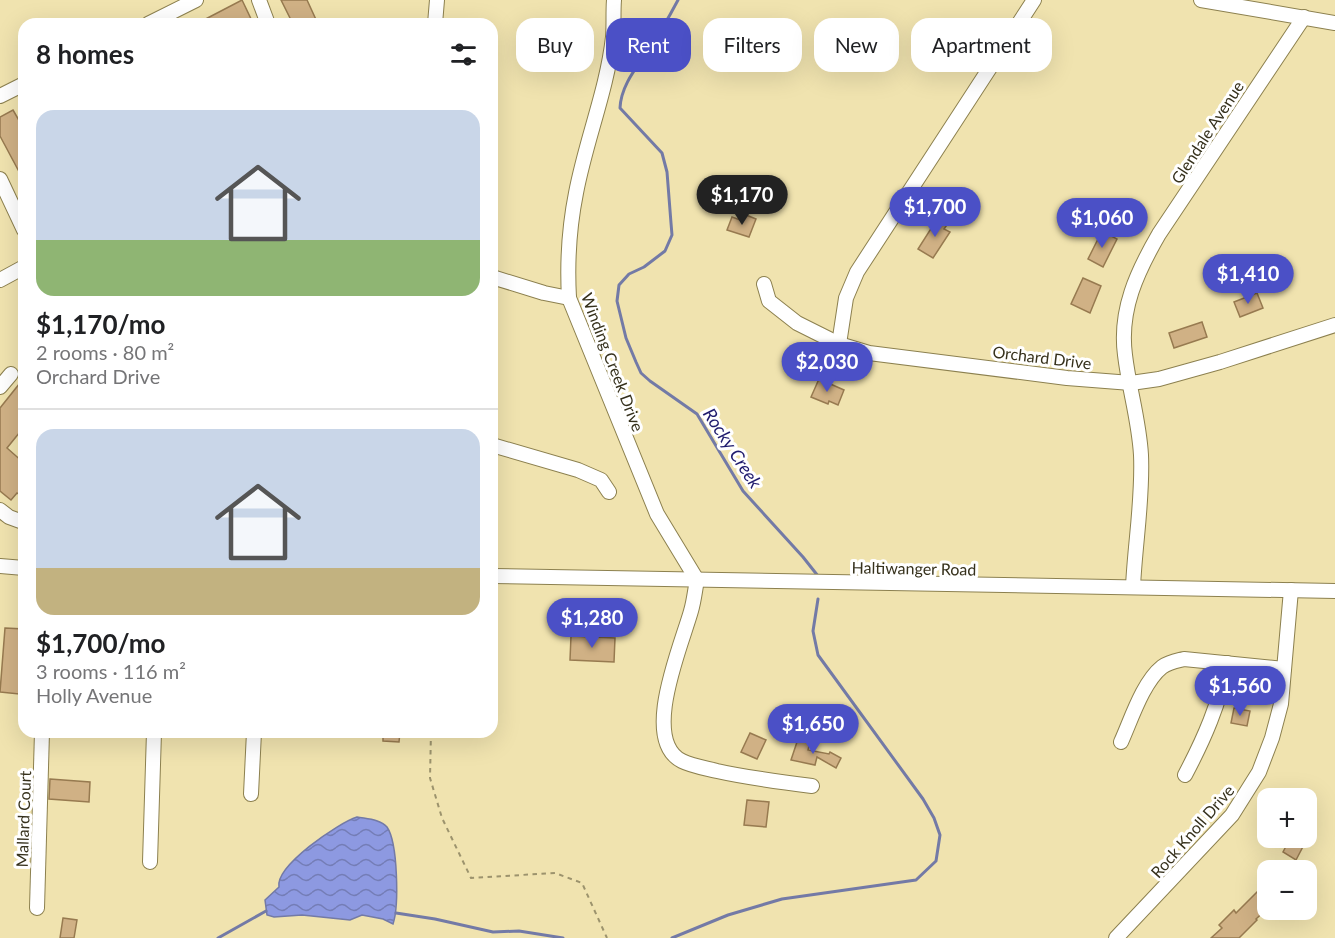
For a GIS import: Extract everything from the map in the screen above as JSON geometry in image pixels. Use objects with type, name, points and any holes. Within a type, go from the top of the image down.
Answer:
[{"type":"street","points":[[160,18],[196,0]]},
{"type":"street","points":[[259,0],[266,18]]},
{"type":"street","points":[[436,18],[437,0]]},
{"type":"street","name":"Winding Creek Drive","points":[[614,0],[613,36],[607,70],[576,192],[570,226],[567,267],[569,298],[657,514],[697,580]]},
{"type":"street","points":[[838,344],[846,298],[857,272],[1034,0]]},
{"type":"street","points":[[1200,0],[1335,23]]},
{"type":"street","name":"Glendale Avenue","points":[[1132,588],[1141,455],[1137,415],[1125,355],[1125,321],[1130,293],[1142,264],[1304,17]]},
{"type":"street","points":[[0,96],[18,87]]},
{"type":"street","points":[[0,179],[18,217]]},
{"type":"street","points":[[0,280],[18,270]]},
{"type":"street","points":[[498,279],[569,298]]},
{"type":"street","name":"Orchard Drive","points":[[764,284],[769,302],[797,323],[838,344],[869,353],[1131,383],[1159,379],[1220,363],[1335,325]]},
{"type":"street","points":[[0,387],[11,374]]},
{"type":"street","points":[[498,447],[578,470],[601,480],[609,492]]},
{"type":"street","points":[[0,510],[9,517],[18,519]]},
{"type":"street","points":[[0,566],[18,568]]},
{"type":"street","name":"Haltiwanger Road","points":[[498,576],[1335,591]]},
{"type":"street","points":[[697,580],[692,610],[672,670],[665,705],[663,731],[665,742],[673,755],[690,764],[739,776],[812,786]]},
{"type":"street","name":"Rock Knoll Drive","points":[[1116,938],[1210,839],[1245,795],[1259,772],[1272,738],[1281,704],[1291,590]]},
{"type":"street","points":[[1121,742],[1144,691],[1160,669],[1170,662],[1184,659],[1284,669]]},
{"type":"street","points":[[1185,775],[1215,711],[1227,663]]},
{"type":"street","name":"Mallard Court","points":[[37,908],[42,738]]},
{"type":"street","points":[[150,862],[154,738]]},
{"type":"street","points":[[251,794],[254,738]]},
{"type":"path","points":[[431,738],[430,778],[442,818],[471,878],[555,873],[582,883],[607,938]]},
{"type":"water","points":[[357,817],[381,822],[391,835],[396,875],[393,924],[383,919],[362,915],[350,920],[302,915],[274,917],[267,915],[265,900],[279,887],[280,878],[297,857],[323,836]]},
{"type":"building","points":[[242,0],[251,18],[208,18]]},
{"type":"building","points":[[281,0],[307,0],[315,18],[290,18]]},
{"type":"building","points":[[13,110],[18,119],[18,170],[0,136],[0,117]]},
{"type":"building","points":[[746,215],[756,219],[749,237],[727,230],[732,217],[743,221]]},
{"type":"building","points":[[939,216],[949,222],[944,229],[950,232],[933,258],[918,249]]},
{"type":"building","points":[[1102,231],[1117,239],[1103,267],[1088,259]]},
{"type":"building","points":[[1083,278],[1101,286],[1090,313],[1071,304]]},
{"type":"building","points":[[1257,293],[1263,308],[1240,317],[1234,302]]},
{"type":"building","points":[[1202,322],[1207,337],[1174,348],[1169,333]]},
{"type":"building","points":[[819,379],[844,390],[838,405],[829,401],[828,404],[811,397]]},
{"type":"building","points":[[18,386],[18,434],[7,448],[18,458],[18,494],[11,500],[0,491],[0,408]]},
{"type":"building","points":[[5,628],[18,629],[18,694],[0,692]]},
{"type":"building","points":[[571,636],[615,638],[614,662],[570,660]]},
{"type":"building","points":[[1234,708],[1250,711],[1247,726],[1231,723]]},
{"type":"building","points":[[750,733],[766,740],[757,759],[741,752]]},
{"type":"building","points":[[383,738],[399,738],[399,742],[383,741]]},
{"type":"building","points":[[798,739],[810,742],[808,750],[829,754],[830,752],[841,758],[836,768],[817,757],[815,765],[791,760]]},
{"type":"building","points":[[50,779],[90,782],[89,802],[49,799]]},
{"type":"building","points":[[747,800],[769,802],[766,827],[744,825]]},
{"type":"building","points":[[1285,848],[1302,848],[1296,860],[1283,852]]},
{"type":"building","points":[[1257,892],[1257,920],[1239,938],[1211,938],[1222,928],[1219,925],[1234,910],[1236,913]]},
{"type":"building","points":[[63,918],[77,920],[74,938],[60,938]]},
{"type":"waterway","name":"Rocky Creek","points":[[678,0],[630,77],[623,92],[620,108],[662,153],[667,172],[672,235],[665,251],[644,267],[629,274],[619,285],[617,301],[626,338],[641,373],[697,414],[743,491],[818,576]]},
{"type":"waterway","name":"Rocky Creek","points":[[672,938],[728,915],[782,899],[916,880],[936,861],[940,835],[934,818],[923,799],[818,655],[813,631],[818,599]]},
{"type":"waterway","points":[[218,938],[266,911]]},
{"type":"waterway","points":[[396,913],[493,932],[519,931],[563,938]]}]
